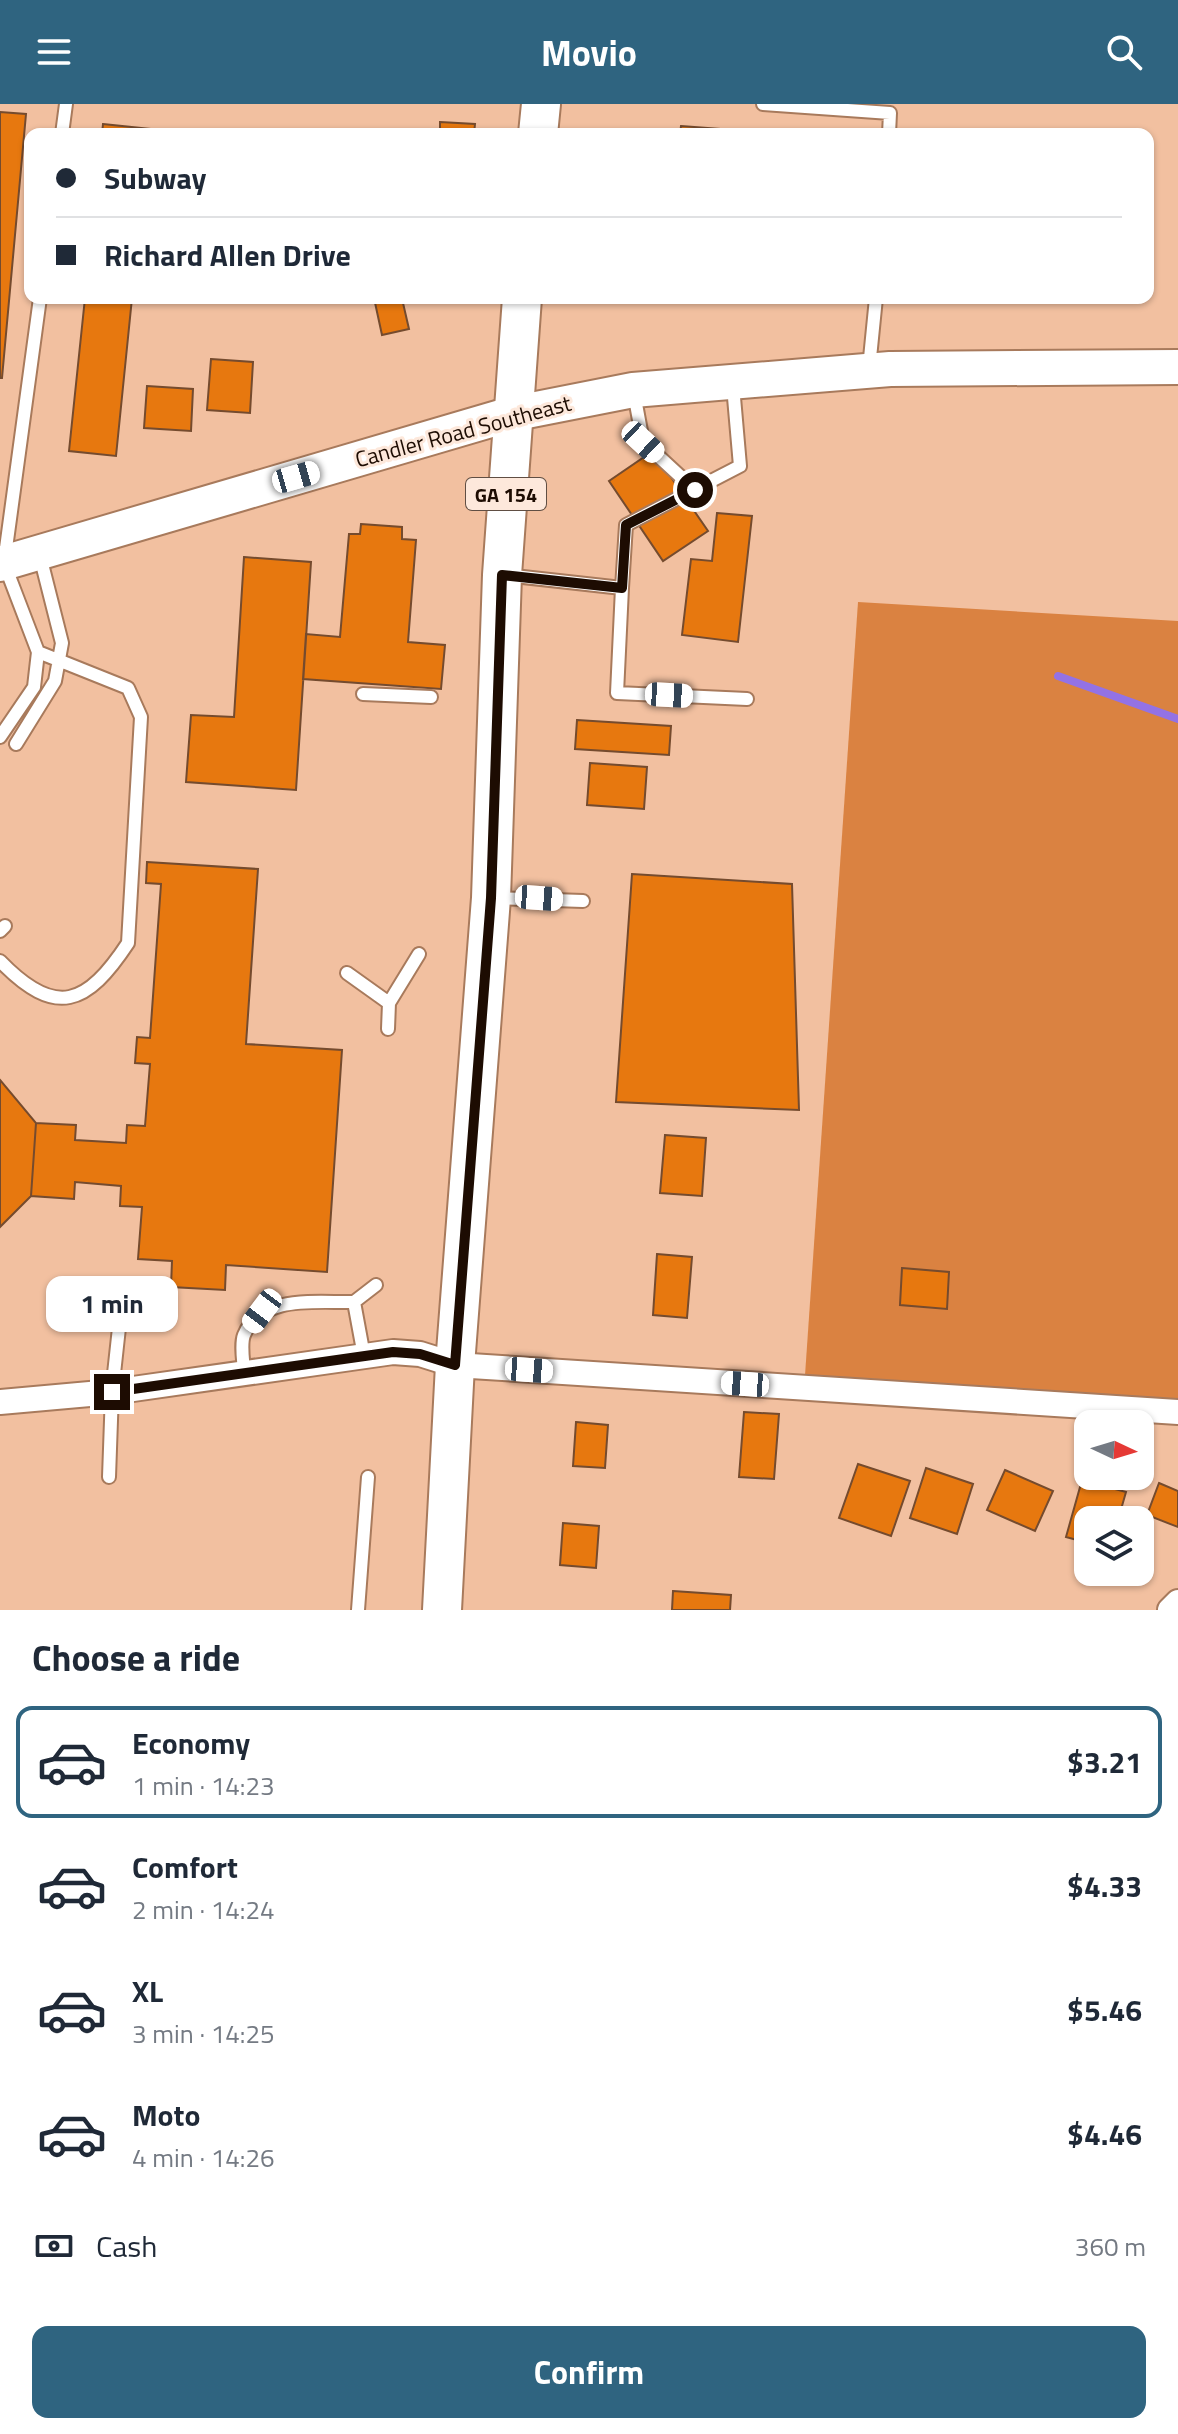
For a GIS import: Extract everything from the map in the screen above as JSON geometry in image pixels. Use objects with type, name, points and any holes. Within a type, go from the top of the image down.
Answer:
[{"type":"main road","points":[[539,128],[541,104]]},
{"type":"main road","name":"GA 154","points":[[442,1610],[455,1365],[491,898],[502,575],[511,414],[521,304]]},
{"type":"main road","name":"Candler Road Southeast","points":[[2,563],[511,414],[633,390],[869,371],[1178,367]]},
{"type":"street","points":[[0,1402],[112,1392],[393,1352],[420,1354],[455,1365],[1178,1412]]},
{"type":"street","points":[[1170,1610],[1178,1602]]},
{"type":"lane","points":[[63,128],[66,104]]},
{"type":"lane","points":[[763,104],[890,113],[889,128]]},
{"type":"lane","points":[[0,737],[34,687],[38,652],[2,563],[39,304]]},
{"type":"lane","points":[[869,371],[875,304]]},
{"type":"lane","points":[[732,382],[740,466],[626,525],[617,693],[747,699]]},
{"type":"lane","points":[[633,390],[643,442],[695,490]]},
{"type":"lane","points":[[16,744],[55,681],[62,643],[39,552]]},
{"type":"lane","points":[[502,575],[622,588]]},
{"type":"lane","points":[[0,961],[41,994],[62,999],[84,994],[111,968],[128,943],[141,717],[128,688],[38,652]]},
{"type":"lane","points":[[363,694],[431,697]]},
{"type":"lane","points":[[491,898],[583,901]]},
{"type":"lane","points":[[388,1029],[389,1003],[419,954]]},
{"type":"lane","points":[[347,973],[389,1003]]},
{"type":"lane","points":[[244,1374],[243,1337],[262,1311],[282,1304],[354,1302],[376,1285]]},
{"type":"lane","points":[[109,1477],[112,1392],[123,1291]]},
{"type":"lane","points":[[354,1302],[364,1356]]},
{"type":"lane","points":[[358,1610],[368,1477]]},
{"type":"shaded area","points":[[858,602],[1178,621],[1178,1415],[1154,1413],[1154,1410],[1103,1410],[804,1390]]},
{"type":"building","points":[[0,112],[26,114],[0,378]]},
{"type":"building","points":[[440,122],[475,124],[475,128],[440,128]]},
{"type":"building","points":[[103,124],[141,128],[103,128]]},
{"type":"building","points":[[84,304],[131,304],[116,456],[69,451]]},
{"type":"building","points":[[375,304],[403,304],[409,329],[382,335]]},
{"type":"building","points":[[211,359],[253,362],[250,413],[207,410]]},
{"type":"building","points":[[147,386],[193,389],[191,431],[144,428]]},
{"type":"building","points":[[653,451],[708,531],[663,561],[609,481]]},
{"type":"building","points":[[717,513],[752,516],[738,642],[682,635],[691,559],[712,561]]},
{"type":"building","points":[[361,524],[402,527],[402,539],[416,540],[408,642],[445,645],[441,689],[303,679],[306,634],[340,637],[349,534],[360,534]]},
{"type":"building","points":[[244,557],[311,562],[296,790],[186,782],[191,715],[234,717]]},
{"type":"building","points":[[577,720],[671,726],[669,755],[575,749]]},
{"type":"building","points":[[590,763],[647,767],[644,809],[587,805]]},
{"type":"building","points":[[147,862],[258,869],[246,1044],[342,1050],[327,1272],[226,1265],[225,1290],[171,1287],[172,1261],[138,1259],[142,1207],[120,1206],[121,1186],[75,1182],[74,1199],[31,1196],[36,1123],[76,1125],[75,1140],[126,1143],[127,1125],[145,1126],[150,1064],[135,1063],[137,1037],[150,1038],[161,884],[146,883]]},
{"type":"building","points":[[632,874],[792,884],[799,1110],[616,1102]]},
{"type":"building","points":[[0,1080],[36,1123],[31,1196],[0,1227]]},
{"type":"building","points":[[665,1135],[706,1138],[702,1196],[660,1193]]},
{"type":"building","points":[[657,1254],[692,1257],[687,1318],[653,1315]]},
{"type":"building","points":[[902,1268],[949,1272],[947,1309],[900,1305]]},
{"type":"building","points":[[744,1412],[779,1414],[774,1479],[739,1477]]},
{"type":"building","points":[[576,1422],[608,1425],[605,1468],[573,1466]]},
{"type":"building","points":[[858,1464],[910,1481],[891,1536],[839,1518]]},
{"type":"building","points":[[926,1468],[973,1484],[957,1534],[910,1518]]},
{"type":"building","points":[[1005,1470],[1053,1491],[1035,1531],[987,1510]]},
{"type":"building","points":[[1159,1483],[1178,1491],[1178,1527],[1154,1518],[1154,1506],[1150,1506]]},
{"type":"building","points":[[1079,1490],[1126,1492],[1122,1506],[1075,1506]]},
{"type":"building","points":[[1074,1508],[1074,1539],[1066,1537]]},
{"type":"building","points":[[563,1523],[599,1526],[596,1568],[560,1565]]},
{"type":"building","points":[[673,1591],[731,1595],[730,1610],[672,1610]]},
{"type":"waterway","points":[[1058,676],[1178,719]]},
{"type":"route","points":[[112,1392],[393,1352],[420,1354],[455,1365],[491,898],[502,575],[622,588],[626,525],[695,490]]}]
